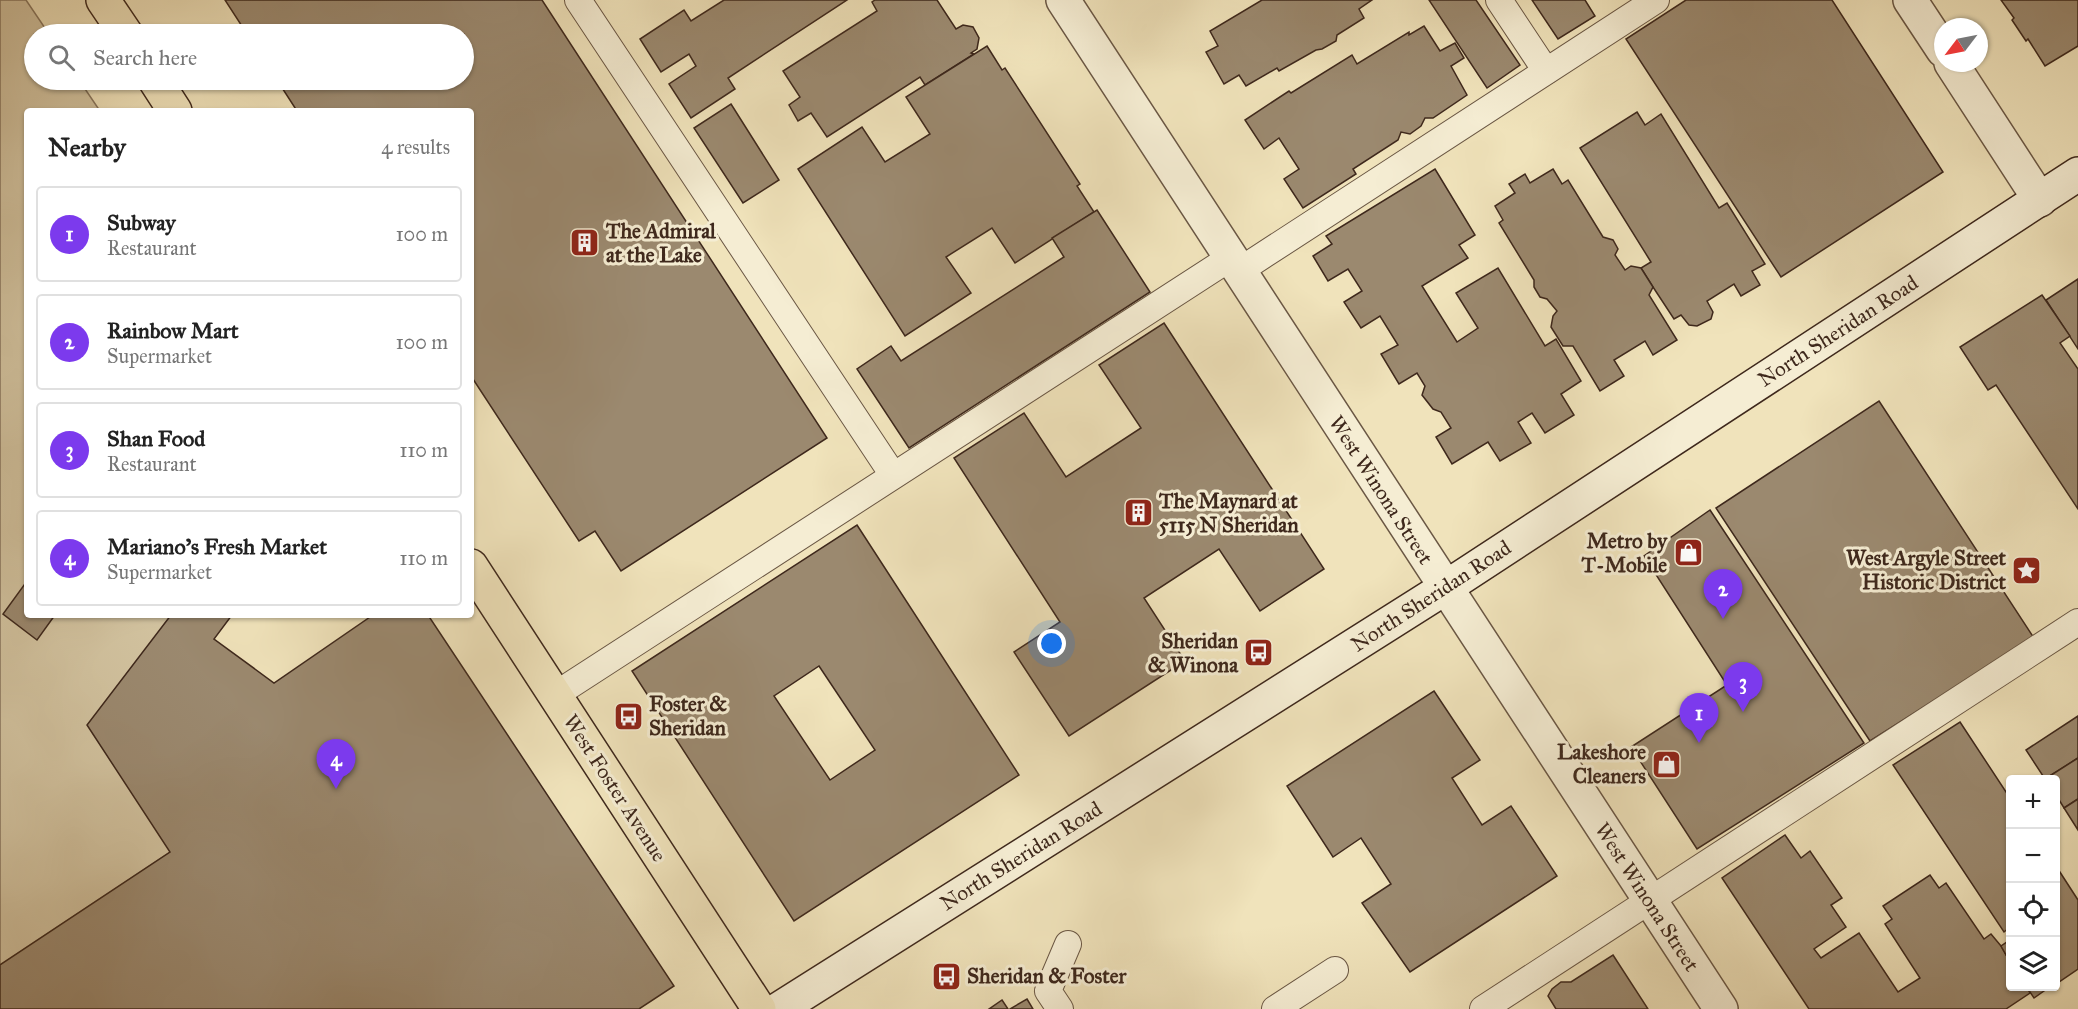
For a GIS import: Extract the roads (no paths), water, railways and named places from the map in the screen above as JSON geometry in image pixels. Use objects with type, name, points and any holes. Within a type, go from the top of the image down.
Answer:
[{"type":"main road","points":[[103,0],[119,24]]},
{"type":"main road","name":"West Winona Street","points":[[1063,0],[1721,1009]]},
{"type":"main road","points":[[1910,0],[1934,36]]},
{"type":"main road","points":[[1957,72],[2040,200]]},
{"type":"main road","points":[[161,90],[173,108]]},
{"type":"main road","name":"North Sheridan Road","points":[[779,1009],[1445,588],[2078,174]]},
{"type":"main road","name":"West Foster Avenue","points":[[474,571],[759,1009]]},
{"type":"lane","points":[[578,0],[893,475]]},
{"type":"lane","points":[[1499,0],[1546,71]]},
{"type":"lane","points":[[555,695],[893,475],[1546,71],[1656,0]]},
{"type":"lane","points":[[1483,1009],[2078,622]]},
{"type":"lane","points":[[1060,1009],[1048,991],[1068,944]]},
{"type":"lane","points":[[1275,1009],[1335,970]]},
{"type":"place","name":"The Admiral at the Lake","points":[[585,243]]},
{"type":"place","name":"The Maynard at 5115 N Sheridan","points":[[1138,513]]},
{"type":"place","name":"Metro by T-Mobile","points":[[1688,553]]},
{"type":"place","name":"West Argyle Street Historic District","points":[[2027,570]]},
{"type":"place","name":"Rainbow Mart","points":[[1723,619]]},
{"type":"place","name":"Sheridan & Winona","points":[[1259,653]]},
{"type":"place","name":"Shan Food","points":[[1743,712]]},
{"type":"place","name":"Foster & Sheridan","points":[[628,716]]},
{"type":"place","name":"Subway","points":[[1699,743]]},
{"type":"place","name":"Lakeshore Cleaners","points":[[1667,764]]},
{"type":"place","name":"Mariano's Fresh Market","points":[[336,789]]},
{"type":"place","name":"Sheridan & Foster","points":[[946,976]]}]
